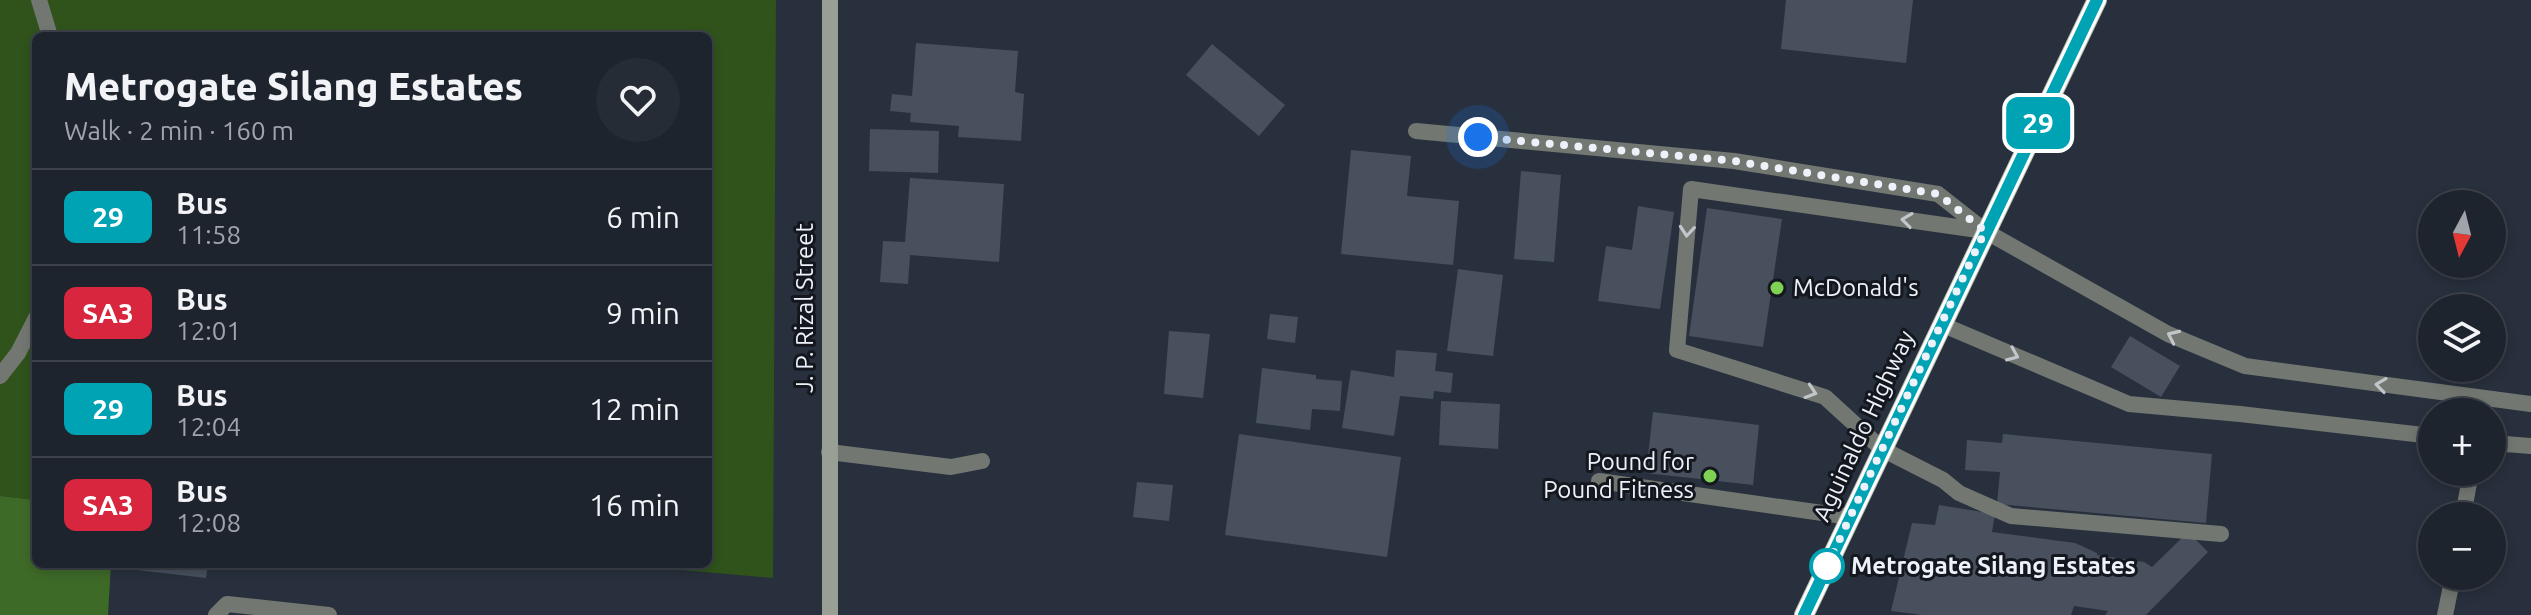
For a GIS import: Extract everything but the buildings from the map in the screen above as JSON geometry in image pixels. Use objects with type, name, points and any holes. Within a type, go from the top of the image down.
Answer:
[{"type":"main road","name":"J. P. Rizal Street","points":[[830,0],[830,615]]},
{"type":"main road","name":"Aguinaldo Highway","points":[[1804,615],[2097,0]]},
{"type":"street","points":[[39,0],[49,32]]},
{"type":"street","points":[[1416,131],[1734,161],[1938,194],[1985,231],[2168,334],[2245,366],[2436,398]]},
{"type":"street","points":[[1985,231],[1691,189],[1677,350],[1825,397],[1882,449],[1943,480],[1959,493],[2011,516],[2221,534]]},
{"type":"street","points":[[1941,324],[2129,404],[2418,435]]},
{"type":"street","points":[[0,376],[18,353],[32,326]]},
{"type":"street","points":[[2506,405],[2531,404]]},
{"type":"street","points":[[2506,444],[2531,446]]},
{"type":"street","points":[[829,452],[951,467],[982,461]]},
{"type":"street","points":[[1599,481],[1850,517]]},
{"type":"street","points":[[2445,615],[2450,590]]},
{"type":"street","points":[[216,615],[227,604],[329,615]]},
{"type":"green space","points":[[0,0],[776,0],[773,578],[659,568],[712,568],[712,32],[32,32],[32,500],[0,496]]},
{"type":"green space","points":[[0,496],[32,500],[32,568],[111,568],[108,615],[0,615]]},
{"type":"bus line","name":"29","points":[[1804,615],[2097,0]]},
{"type":"place","name":"McDonald's","points":[[1777,288]]},
{"type":"place","name":"Pound for Pound Fitness","points":[[1710,476]]},
{"type":"place","name":"Metrogate Silang Estates","points":[[1827,566]]},
{"type":"route","points":[[1478,137],[1734,161],[1938,194],[1985,231],[1827,566]]}]
